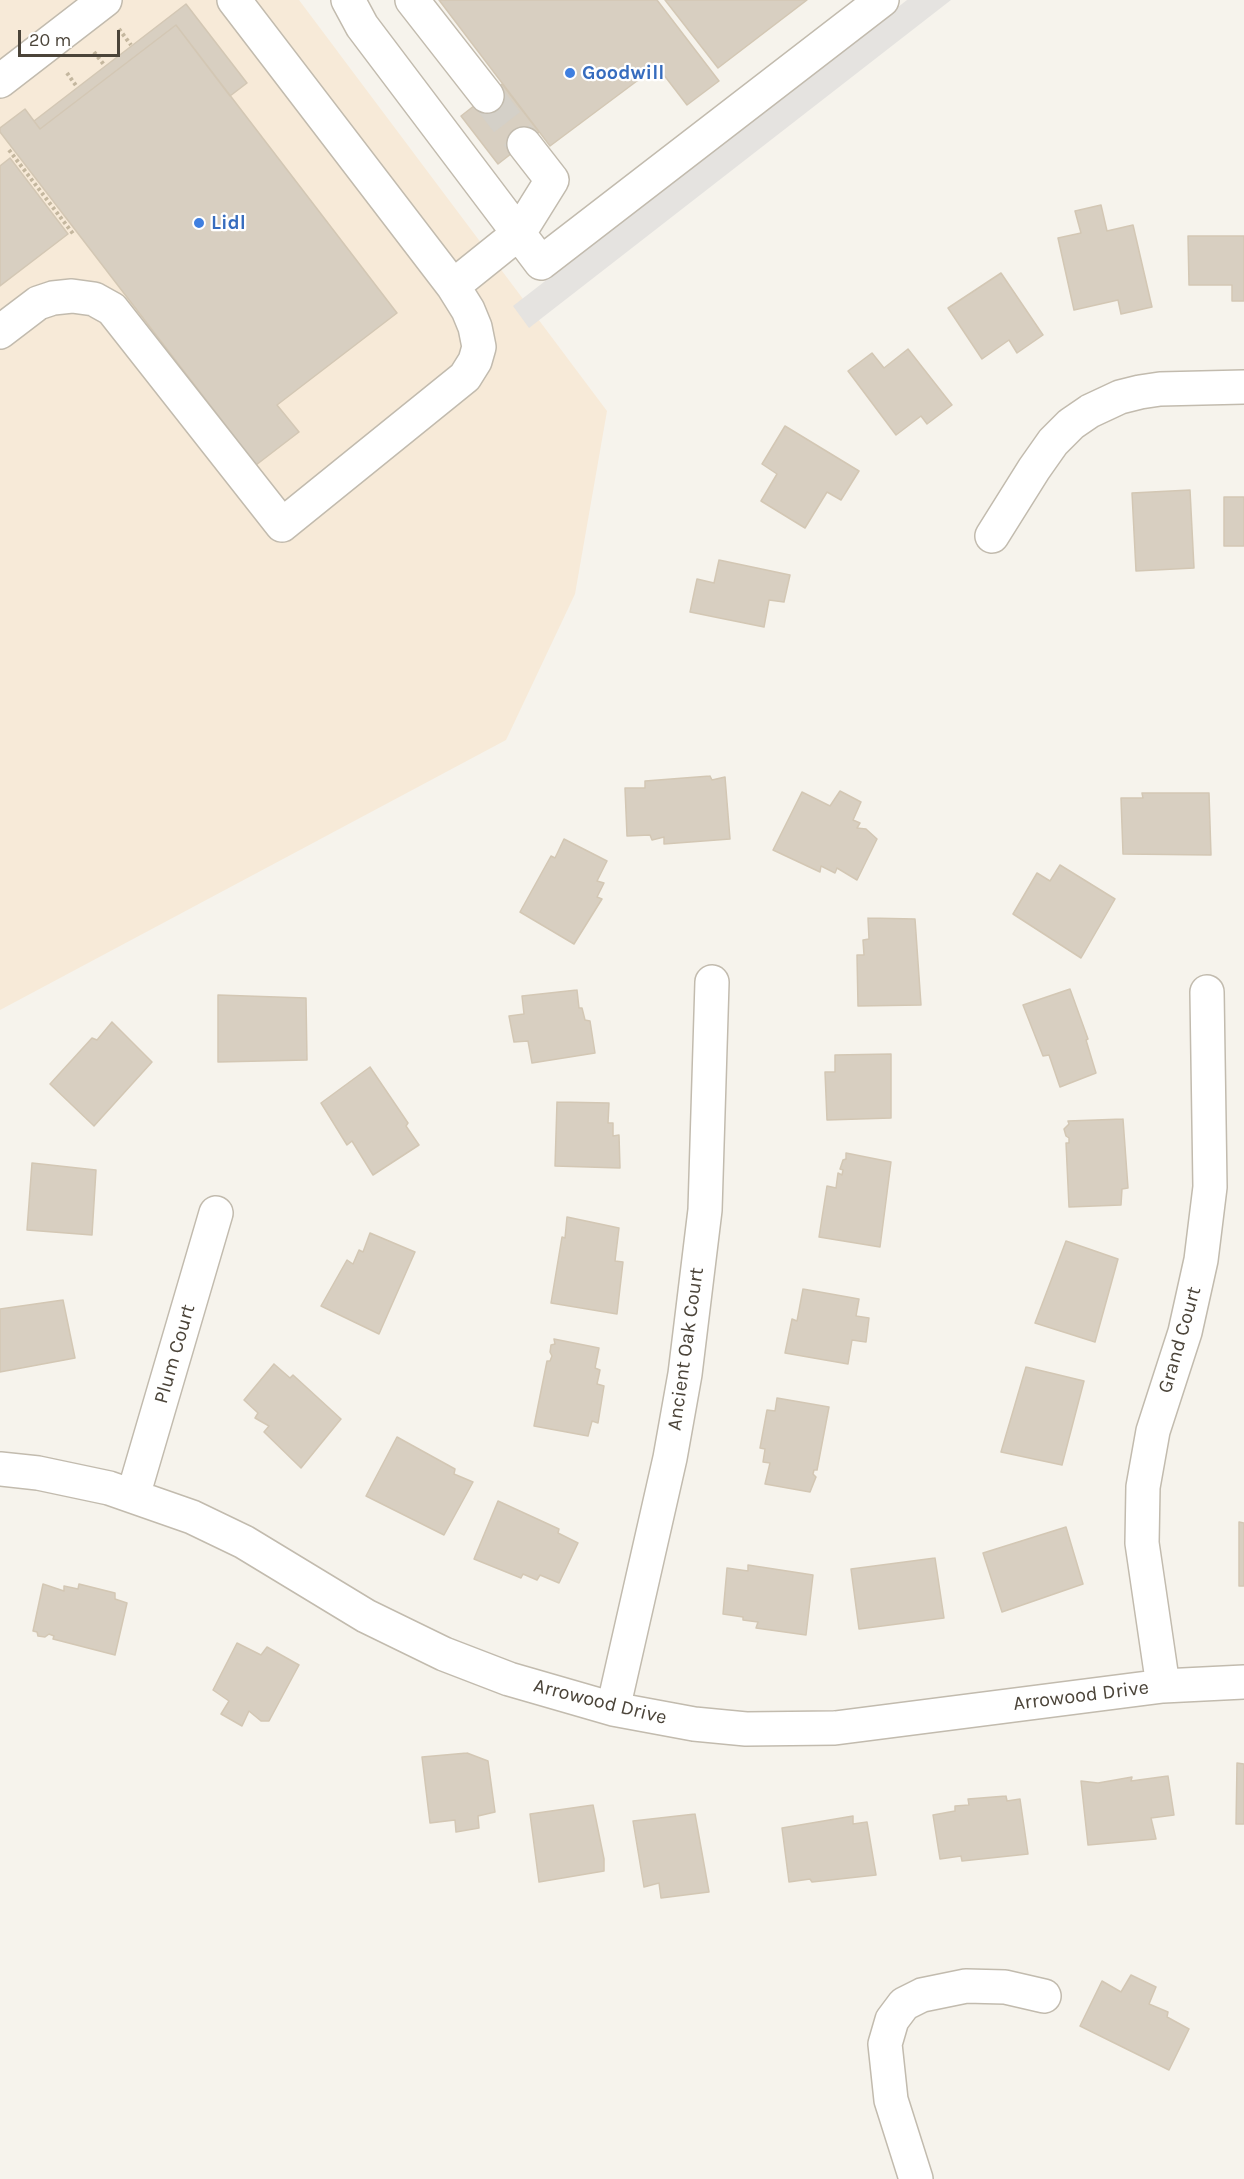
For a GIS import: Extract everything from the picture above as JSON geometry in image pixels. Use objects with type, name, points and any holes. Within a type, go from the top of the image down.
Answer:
[{"type":"street","points":[[0,81],[105,0]]},
{"type":"street","points":[[0,332],[38,303],[53,298],[72,296],[87,298],[111,309],[282,525],[465,377],[475,361],[479,347],[475,327],[468,310],[453,286],[234,0]]},
{"type":"street","points":[[348,0],[362,26],[541,263],[882,0]]},
{"type":"street","points":[[412,0],[486,96]]},
{"type":"street","points":[[453,286],[519,233],[552,180],[524,144]]},
{"type":"street","points":[[992,536],[1053,442],[1071,424],[1090,411],[1140,392],[1160,389],[1244,387]]},
{"type":"street","name":"Ancient Oak Court","points":[[613,1709],[670,1458],[685,1374],[705,1210],[712,982]]},
{"type":"street","name":"Grand Court","points":[[1163,1686],[1142,1543],[1143,1487],[1153,1431],[1185,1332],[1202,1260],[1210,1187],[1207,992]]},
{"type":"street","name":"Plum Court","points":[[134,1496],[216,1213]]},
{"type":"street","name":"Arrowood Drive","points":[[0,1469],[38,1473],[134,1496],[192,1517],[244,1542],[366,1616],[444,1654],[509,1679],[613,1709],[694,1724],[746,1730],[835,1728],[1163,1686],[1244,1682]]},
{"type":"street","points":[[916,2179],[891,2100],[885,2044],[892,2020],[904,2004],[922,1995],[966,1986],[1005,1987],[1044,1996]]},
{"type":"path","points":[[9,150],[74,235]]},
{"type":"shaded area","points":[[0,0],[299,0],[607,411],[575,594],[506,740],[0,1010]]},
{"type":"shaded area","points":[[907,0],[951,0],[529,328],[513,306]]},
{"type":"building","name":"Goodwill","points":[[439,0],[657,0],[719,81],[687,105],[657,66],[550,146]]},
{"type":"building","points":[[665,0],[807,0],[718,68]]},
{"type":"building","points":[[186,4],[247,83],[230,96],[176,25],[40,129],[34,121]]},
{"type":"building","name":"Lidl","points":[[176,25],[397,313],[277,405],[299,432],[256,465],[0,132],[0,128],[25,109],[40,129]]},
{"type":"building","points":[[502,84],[539,132],[498,164],[461,116]]},
{"type":"building","points":[[10,158],[68,234],[0,286],[0,166]]},
{"type":"building","points":[[1101,205],[1107,231],[1133,225],[1152,307],[1121,314],[1118,300],[1074,310],[1058,238],[1081,233],[1075,211]]},
{"type":"building","points":[[1188,236],[1244,236],[1244,301],[1232,301],[1232,285],[1189,285]]},
{"type":"building","points":[[1001,273],[1043,335],[1017,353],[1009,340],[982,359],[948,308]]},
{"type":"building","points":[[908,349],[952,405],[927,424],[921,416],[896,435],[848,371],[872,353],[884,368]]},
{"type":"building","points":[[785,426],[859,471],[841,500],[827,492],[805,528],[761,501],[777,474],[762,464]]},
{"type":"building","points":[[1190,490],[1194,568],[1136,571],[1132,493]]},
{"type":"building","points":[[1224,497],[1244,497],[1244,546],[1224,546]]},
{"type":"building","points":[[719,560],[790,575],[784,602],[769,600],[764,627],[690,612],[697,579],[714,583]]},
{"type":"building","points":[[710,776],[712,780],[725,777],[730,839],[664,844],[664,837],[652,840],[650,835],[627,836],[625,788],[645,788],[645,781]]},
{"type":"building","points":[[840,791],[861,802],[853,820],[860,823],[857,828],[866,829],[877,839],[857,880],[837,868],[835,873],[821,866],[820,872],[773,850],[802,792],[830,806]]},
{"type":"building","points":[[1142,793],[1209,793],[1211,855],[1123,854],[1121,798],[1143,798]]},
{"type":"building","points":[[564,839],[607,861],[597,881],[604,883],[597,897],[602,899],[574,944],[520,912],[551,856],[555,858]]},
{"type":"building","points":[[1060,865],[1115,899],[1081,958],[1013,914],[1037,873],[1050,881]]},
{"type":"building","points":[[868,918],[915,919],[921,1005],[858,1006],[857,955],[864,955],[863,940],[869,939]]},
{"type":"building","points":[[1070,989],[1088,1039],[1086,1040],[1096,1073],[1060,1087],[1049,1055],[1043,1056],[1023,1005]]},
{"type":"building","points":[[577,990],[579,1008],[582,1008],[585,1020],[590,1021],[595,1053],[532,1063],[528,1041],[514,1042],[509,1016],[524,1014],[522,996]]},
{"type":"building","points":[[218,995],[306,998],[307,1060],[218,1062]]},
{"type":"building","points":[[112,1022],[152,1062],[94,1126],[50,1084],[92,1038],[97,1040]]},
{"type":"building","points":[[891,1054],[891,1118],[827,1120],[825,1072],[835,1072],[835,1055]]},
{"type":"building","points":[[370,1067],[408,1123],[406,1126],[419,1145],[373,1175],[352,1141],[347,1145],[321,1103]]},
{"type":"building","points":[[557,1102],[609,1103],[608,1123],[613,1123],[613,1136],[619,1135],[620,1168],[555,1166]]},
{"type":"building","points":[[1123,1119],[1128,1188],[1122,1189],[1121,1205],[1069,1207],[1066,1143],[1069,1143],[1069,1138],[1064,1129],[1069,1124],[1068,1121]]},
{"type":"building","points":[[846,1153],[891,1162],[880,1247],[819,1237],[827,1186],[836,1188],[838,1173],[842,1175],[843,1170],[840,1169],[843,1160],[846,1159]]},
{"type":"building","points":[[32,1163],[96,1170],[92,1235],[27,1230]]},
{"type":"building","points":[[567,1217],[619,1228],[615,1261],[623,1262],[617,1314],[551,1303],[562,1237],[565,1238]]},
{"type":"building","points":[[370,1233],[415,1252],[379,1334],[321,1306],[347,1260],[353,1264],[359,1250],[363,1252]]},
{"type":"building","points":[[1066,1241],[1118,1259],[1095,1342],[1035,1323]]},
{"type":"building","points":[[803,1289],[859,1299],[856,1316],[869,1318],[866,1342],[852,1340],[848,1364],[785,1353],[792,1319],[797,1321]]},
{"type":"building","points":[[63,1300],[75,1358],[0,1372],[0,1309]]},
{"type":"building","points":[[554,1339],[599,1348],[595,1368],[600,1370],[597,1384],[604,1386],[598,1423],[592,1421],[588,1436],[534,1426],[547,1361],[550,1361],[552,1356],[551,1345],[555,1344]]},
{"type":"building","points":[[274,1364],[290,1378],[293,1375],[341,1419],[301,1468],[264,1432],[269,1426],[255,1418],[258,1413],[244,1400]]},
{"type":"building","points":[[1026,1367],[1084,1381],[1062,1465],[1001,1452]]},
{"type":"building","points":[[777,1398],[829,1407],[817,1470],[814,1470],[813,1474],[816,1477],[810,1492],[765,1484],[770,1463],[763,1462],[765,1449],[760,1448],[767,1410],[775,1411]]},
{"type":"building","points":[[397,1437],[455,1469],[454,1474],[473,1482],[444,1535],[366,1496]]},
{"type":"building","points":[[498,1501],[559,1529],[558,1533],[578,1543],[559,1583],[540,1575],[537,1580],[523,1574],[521,1578],[474,1559]]},
{"type":"building","points":[[1239,1522],[1244,1523],[1244,1586],[1239,1586]]},
{"type":"building","points":[[1066,1527],[1083,1584],[1002,1612],[983,1553]]},
{"type":"building","points":[[935,1558],[944,1618],[859,1629],[851,1569]]},
{"type":"building","points":[[748,1565],[813,1575],[806,1635],[756,1628],[758,1622],[723,1614],[727,1568],[748,1571]]},
{"type":"building","points":[[43,1584],[64,1591],[64,1586],[78,1589],[79,1584],[115,1593],[115,1599],[127,1603],[115,1655],[53,1639],[54,1636],[49,1634],[45,1637],[38,1636],[37,1632],[33,1631]]},
{"type":"building","points":[[237,1643],[261,1655],[267,1647],[299,1665],[269,1721],[261,1721],[249,1711],[242,1726],[221,1714],[229,1701],[213,1690]]},
{"type":"building","points":[[467,1753],[488,1761],[495,1812],[478,1816],[479,1828],[456,1832],[455,1820],[430,1823],[422,1757]]},
{"type":"building","points":[[1237,1763],[1244,1764],[1244,1824],[1236,1824]]},
{"type":"building","points":[[1168,1776],[1174,1815],[1151,1818],[1156,1839],[1088,1845],[1081,1781],[1098,1783],[1132,1777],[1131,1781]]},
{"type":"building","points":[[1006,1796],[1007,1801],[1020,1799],[1028,1854],[962,1861],[961,1856],[940,1859],[933,1815],[955,1811],[955,1806],[969,1805],[968,1799]]},
{"type":"building","points":[[593,1805],[604,1859],[604,1871],[539,1882],[530,1814]]},
{"type":"building","points":[[695,1814],[709,1892],[661,1898],[659,1883],[644,1887],[633,1821]]},
{"type":"building","points":[[853,1816],[853,1824],[867,1822],[876,1875],[812,1882],[810,1879],[789,1882],[782,1828]]},
{"type":"building","points":[[1131,1975],[1156,1987],[1149,2004],[1168,2012],[1167,2017],[1189,2029],[1169,2070],[1080,2026],[1102,1981],[1121,1992]]},
{"type":"tunnel","points":[[487,96],[524,144]]},
{"type":"place","name":"Goodwill","points":[[570,73]]},
{"type":"place","name":"Lidl","points":[[199,223]]}]
